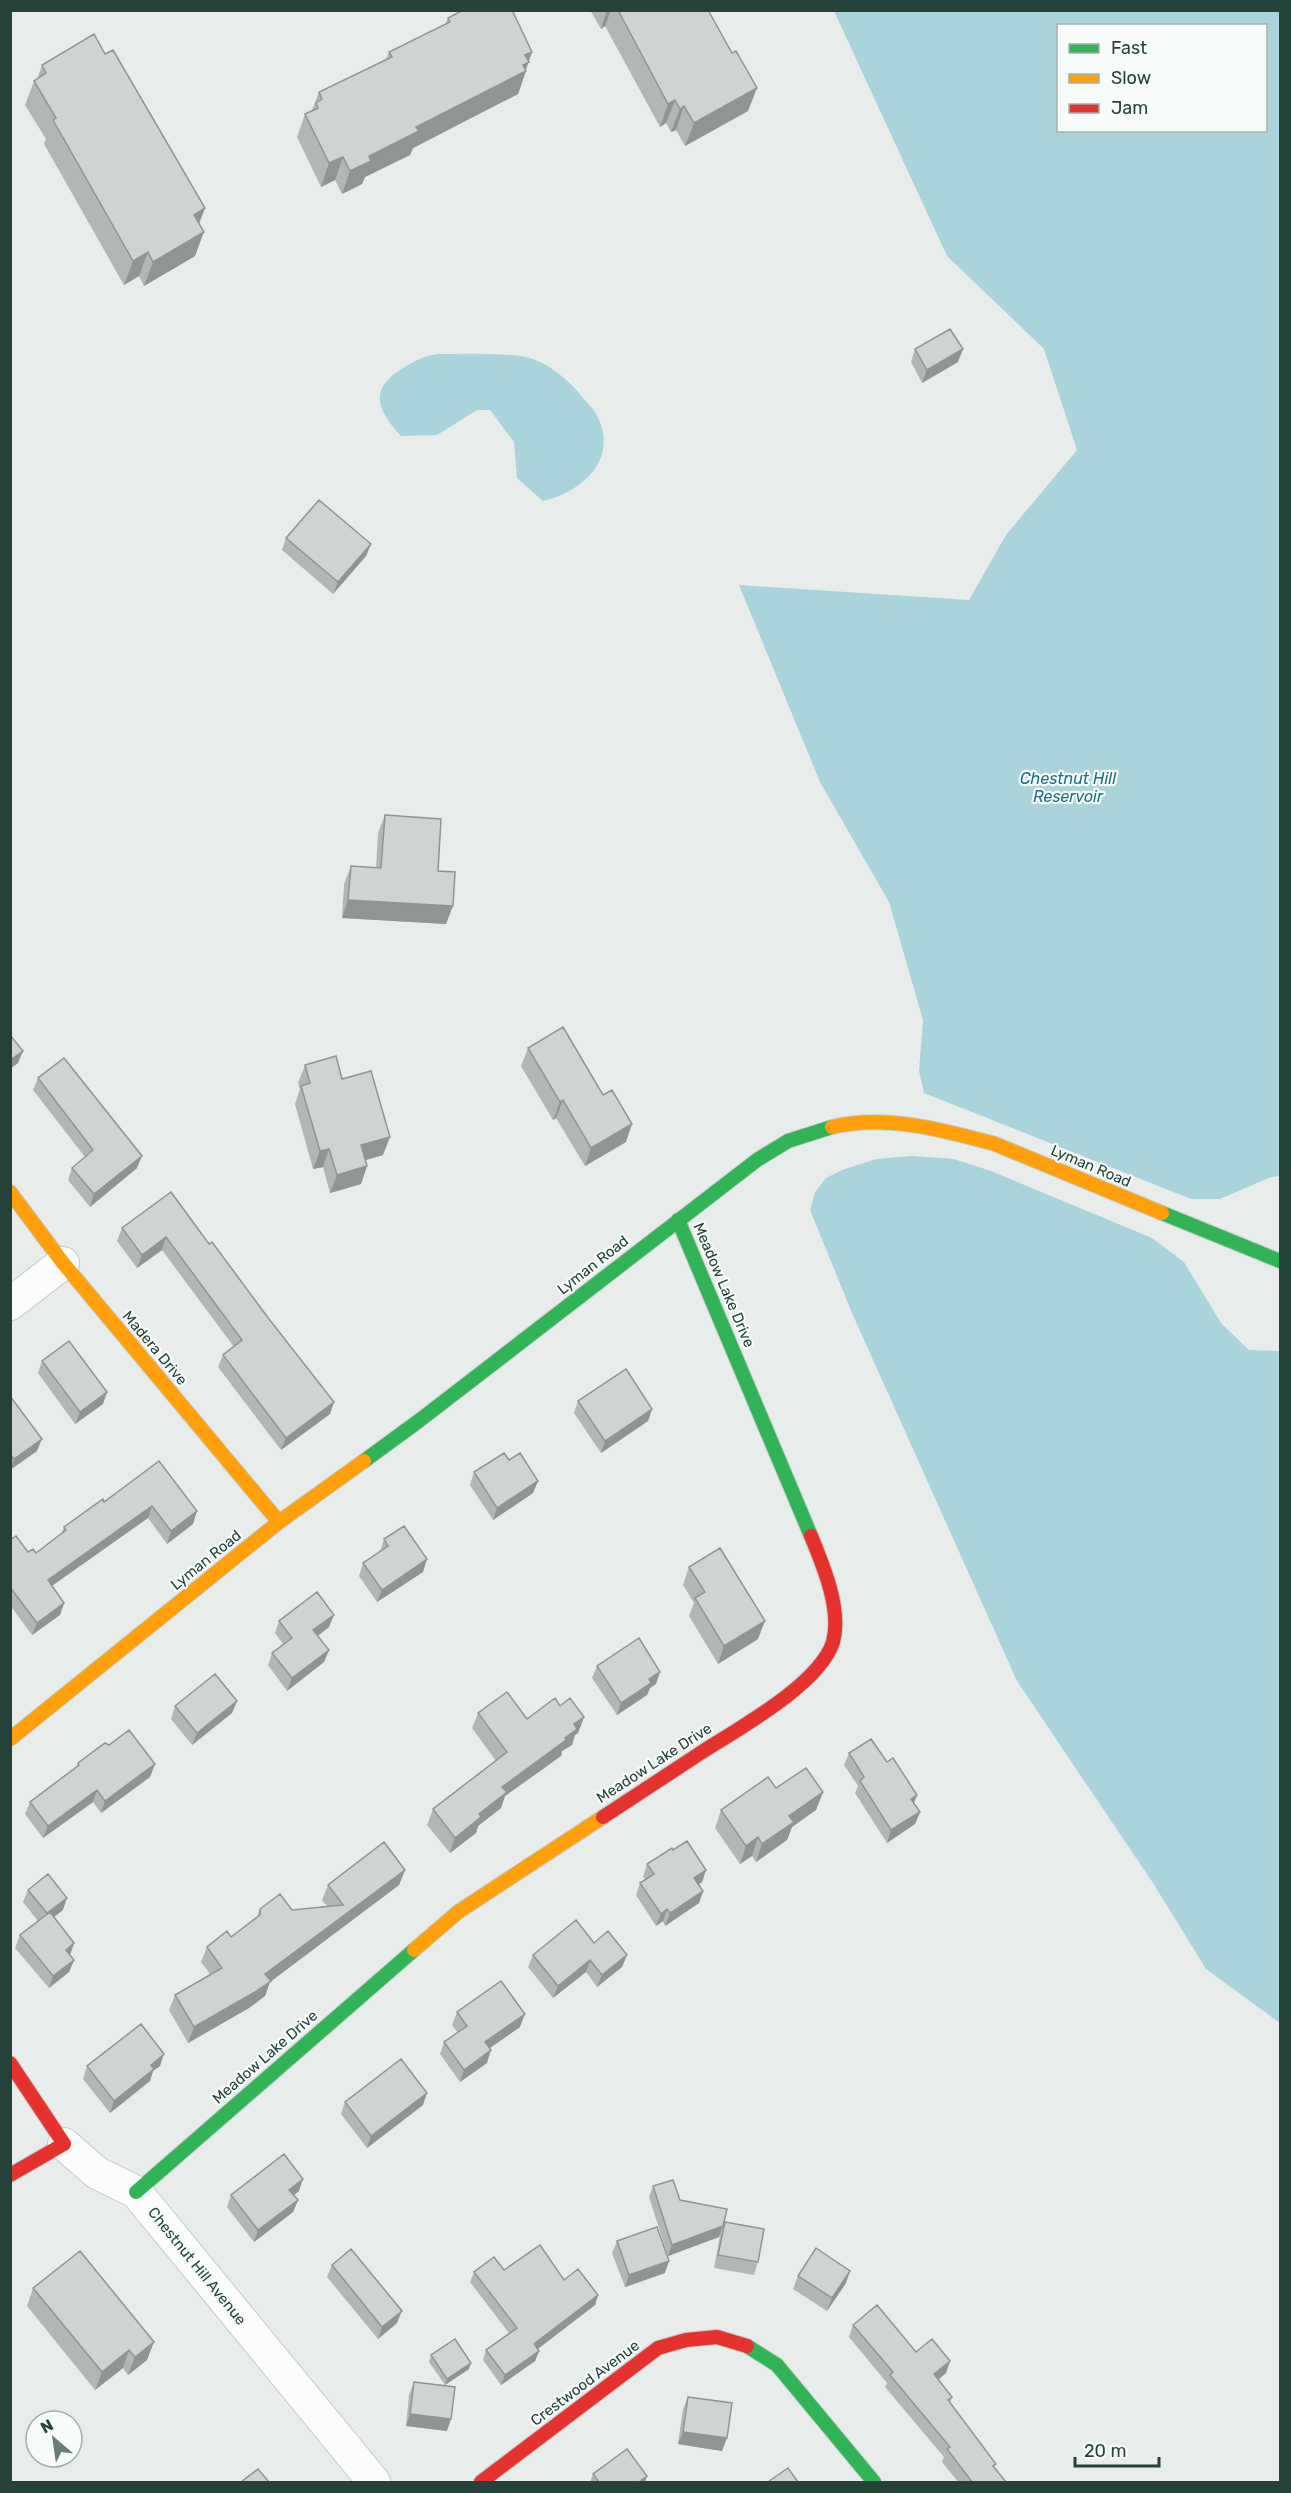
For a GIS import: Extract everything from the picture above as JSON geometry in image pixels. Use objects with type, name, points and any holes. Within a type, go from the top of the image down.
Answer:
[{"type":"street","name":"Lyman Road","points":[[10,1739],[279,1522],[420,1420],[757,1160],[788,1141],[818,1130],[875,1121],[913,1124],[946,1130],[994,1144],[1281,1261]]},
{"type":"street","name":"Madera Drive","points":[[10,1192],[63,1263],[279,1522]]},
{"type":"street","name":"Meadow Lake Drive","points":[[136,2192],[458,1911],[779,1702],[813,1671],[833,1643],[833,1610],[827,1574],[678,1220]]},
{"type":"street","points":[[10,1304],[63,1263]]},
{"type":"street","name":"Chestnut Hill Avenue","points":[[10,2063],[64,2144],[97,2173],[136,2192],[374,2482]]},
{"type":"street","points":[[10,2175],[64,2144]]},
{"type":"street","name":"Crestwood Avenue","points":[[481,2482],[658,2348],[686,2340],[717,2337],[750,2347],[777,2365],[874,2482]]},
{"type":"water","name":"Chestnut Hill Reservoir","points":[[834,11],[1280,11],[1280,1176],[1271,1177],[1220,1199],[1191,1199],[924,1093],[919,1071],[923,1020],[889,902],[820,782],[739,585],[969,600],[1006,535],[1077,450],[1044,349],[947,256]]},
{"type":"water","points":[[437,354],[513,355],[533,359],[561,375],[592,408],[599,420],[603,435],[603,449],[592,472],[570,490],[543,501],[517,478],[514,442],[490,410],[477,410],[437,435],[401,436],[382,409],[381,392],[392,376],[403,368],[419,359]]},
{"type":"water","points":[[912,1156],[954,1159],[991,1171],[1152,1238],[1184,1262],[1221,1323],[1249,1350],[1280,1351],[1280,2023],[1206,1969],[1153,1883],[1017,1681],[852,1313],[810,1210],[815,1192],[826,1178],[842,1170],[876,1159]]},
{"type":"building","points":[[463,10],[512,10],[532,52],[525,55],[529,62],[523,65],[526,71],[416,127],[419,131],[369,156],[371,161],[350,171],[343,157],[329,163],[305,114],[318,108],[316,103],[322,99],[319,92],[392,57],[389,52],[450,22],[448,18]]},
{"type":"building","points":[[618,10],[708,10],[732,53],[736,51],[757,88],[694,123],[684,106],[680,109],[675,100],[668,104]]},
{"type":"building","points":[[94,34],[105,54],[113,50],[205,208],[194,215],[204,232],[153,262],[148,252],[133,261],[53,120],[56,118],[34,81],[46,73],[42,65]]},
{"type":"building","points":[[950,329],[963,349],[927,370],[915,349]]},
{"type":"building","points":[[319,500],[371,544],[338,582],[286,538]]},
{"type":"building","points":[[385,815],[441,819],[438,871],[455,872],[453,906],[348,900],[351,866],[381,868]]},
{"type":"building","points":[[563,1027],[603,1095],[612,1090],[632,1124],[591,1148],[563,1100],[560,1102],[528,1048]]},
{"type":"building","points":[[10,1035],[23,1051],[10,1060]]},
{"type":"building","points":[[336,1056],[342,1079],[371,1071],[390,1137],[361,1145],[367,1166],[337,1175],[329,1149],[320,1151],[301,1086],[310,1083],[305,1065]]},
{"type":"building","points":[[64,1058],[142,1156],[94,1194],[72,1168],[93,1150],[38,1078]]},
{"type":"building","points":[[171,1192],[209,1244],[212,1242],[334,1402],[286,1438],[223,1355],[242,1340],[166,1237],[142,1255],[122,1228]]},
{"type":"building","points":[[69,1341],[107,1392],[80,1412],[42,1361]]},
{"type":"building","points":[[626,1369],[652,1409],[605,1441],[578,1401]]},
{"type":"building","points":[[10,1396],[42,1439],[14,1459],[10,1454]]},
{"type":"building","points":[[504,1453],[509,1460],[520,1453],[538,1481],[497,1508],[474,1472]]},
{"type":"building","points":[[159,1461],[197,1511],[171,1531],[152,1506],[48,1580],[64,1603],[37,1623],[10,1587],[10,1540],[16,1536],[28,1552],[33,1549],[36,1553],[66,1530],[64,1527],[103,1499],[104,1502]]},
{"type":"building","points":[[404,1526],[427,1559],[382,1590],[363,1563],[388,1546],[384,1539]]},
{"type":"building","points":[[720,1548],[765,1621],[724,1646],[695,1598],[705,1592],[689,1567]]},
{"type":"building","points":[[317,1592],[334,1615],[313,1630],[329,1650],[292,1678],[272,1653],[292,1638],[279,1621]]},
{"type":"building","points":[[639,1638],[660,1672],[649,1679],[651,1683],[621,1703],[597,1666]]},
{"type":"building","points":[[215,1674],[237,1701],[197,1733],[175,1706]]},
{"type":"building","points":[[507,1692],[527,1719],[555,1698],[560,1706],[570,1698],[584,1717],[574,1724],[577,1729],[565,1738],[566,1740],[502,1787],[507,1792],[479,1814],[481,1817],[455,1838],[433,1809],[507,1752],[478,1713]]},
{"type":"building","points":[[129,1730],[155,1764],[105,1801],[97,1790],[48,1826],[30,1802],[105,1743],[109,1745]]},
{"type":"building","points":[[871,1739],[887,1762],[893,1758],[917,1795],[911,1799],[920,1812],[891,1830],[860,1781],[864,1777],[849,1753]]},
{"type":"building","points":[[806,1768],[823,1792],[789,1816],[794,1822],[762,1844],[758,1837],[746,1846],[721,1810],[768,1777],[776,1788]]},
{"type":"building","points":[[687,1841],[706,1870],[694,1878],[703,1891],[670,1913],[667,1909],[661,1914],[640,1883],[654,1874],[647,1864]]},
{"type":"building","points":[[384,1842],[405,1870],[265,1974],[271,1981],[194,2027],[175,1995],[222,1968],[207,1947],[227,1931],[231,1937],[260,1915],[260,1909],[280,1894],[292,1910],[343,1905],[328,1885]]},
{"type":"building","points":[[48,1874],[67,1898],[47,1913],[28,1890]]},
{"type":"building","points":[[50,1912],[74,1943],[66,1950],[74,1960],[53,1976],[20,1935]]},
{"type":"building","points":[[576,1920],[594,1943],[608,1931],[627,1955],[602,1975],[590,1960],[558,1986],[533,1955]]},
{"type":"building","points":[[501,1981],[525,2014],[485,2042],[491,2050],[464,2070],[444,2042],[467,2026],[457,2012]]},
{"type":"building","points":[[141,2024],[164,2054],[151,2065],[154,2069],[114,2101],[87,2066]]},
{"type":"building","points":[[401,2059],[427,2093],[371,2136],[345,2102]]},
{"type":"building","points":[[284,2154],[303,2179],[289,2190],[298,2200],[258,2230],[231,2195]]},
{"type":"building","points":[[673,2180],[680,2200],[727,2209],[723,2226],[672,2245],[653,2186]]},
{"type":"building","points":[[725,2222],[764,2229],[758,2262],[718,2255]]},
{"type":"building","points":[[657,2227],[669,2261],[629,2275],[617,2241]]},
{"type":"building","points":[[540,2245],[564,2280],[578,2269],[598,2295],[534,2344],[539,2351],[505,2375],[486,2350],[517,2328],[474,2272],[494,2257],[504,2270]]},
{"type":"building","points":[[816,2248],[850,2271],[832,2298],[798,2276]]},
{"type":"building","points":[[351,2249],[402,2311],[382,2327],[332,2265]]},
{"type":"building","points":[[80,2251],[154,2342],[135,2357],[129,2350],[102,2372],[33,2288]]},
{"type":"building","points":[[877,2305],[916,2352],[932,2339],[950,2361],[934,2374],[952,2397],[948,2400],[996,2464],[993,2466],[1006,2482],[972,2482],[947,2449],[950,2447],[890,2375],[893,2372],[853,2325]]},
{"type":"building","points":[[455,2339],[471,2363],[447,2379],[431,2355]]},
{"type":"building","points":[[414,2382],[455,2387],[451,2419],[410,2414]]},
{"type":"building","points":[[688,2397],[732,2403],[727,2438],[683,2432]]},
{"type":"building","points":[[627,2449],[647,2476],[639,2482],[599,2482],[593,2474]]},
{"type":"building","points":[[788,2468],[798,2482],[768,2482]]},
{"type":"building","points":[[258,2469],[269,2482],[241,2482]]},
{"type":"traffic: fast","points":[[364,1461],[757,1160],[788,1141],[832,1127]]},
{"type":"traffic: fast","points":[[1162,1213],[1280,1261]]},
{"type":"traffic: fast","points":[[678,1220],[811,1536]]},
{"type":"traffic: fast","points":[[136,2192],[414,1950]]},
{"type":"traffic: fast","points":[[747,2346],[777,2365],[874,2482]]},
{"type":"traffic: slow","points":[[832,1127],[873,1122],[914,1125],[995,1144],[1162,1213]]},
{"type":"traffic: slow","points":[[10,1192],[63,1263],[279,1522]]},
{"type":"traffic: slow","points":[[10,1739],[279,1522],[364,1461]]},
{"type":"traffic: slow","points":[[414,1950],[458,1912],[603,1817]]},
{"type":"traffic: jam","points":[[603,1817],[776,1704],[812,1674],[825,1658],[833,1642],[835,1616],[830,1588],[811,1536]]},
{"type":"traffic: jam","points":[[10,2063],[64,2144],[10,2175]]},
{"type":"traffic: jam","points":[[481,2482],[658,2348],[686,2340],[717,2337],[747,2346]]}]
